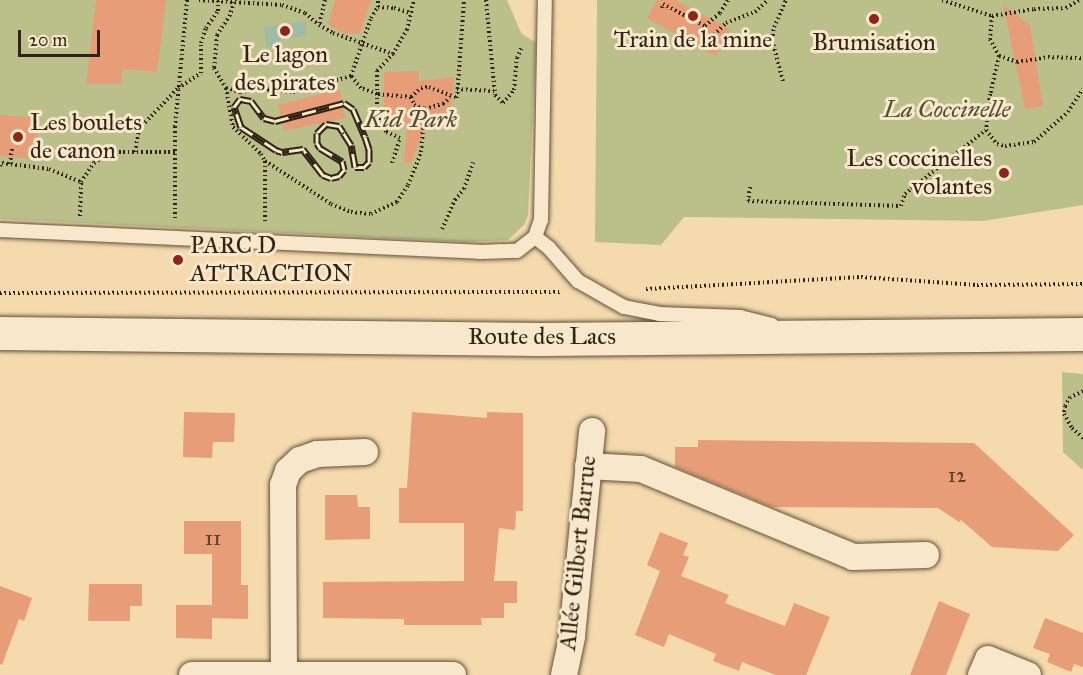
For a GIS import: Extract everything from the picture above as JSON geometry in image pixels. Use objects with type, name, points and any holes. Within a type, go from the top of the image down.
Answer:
[{"type":"main road","name":"Route des Lacs","points":[[0,333],[540,339],[1083,334]]},
{"type":"street","name":"Allée Gilbert Barrue","points":[[564,675],[572,636],[592,431]]},
{"type":"street","points":[[284,675],[283,485],[288,471],[300,460],[317,454],[364,452]]},
{"type":"street","points":[[588,466],[641,469],[853,557],[926,555]]},
{"type":"street","points":[[981,675],[988,658],[1028,675]]},
{"type":"street","points":[[192,675],[453,675]]},
{"type":"lane","points":[[0,230],[504,253],[525,248],[540,229],[542,209],[545,0]]},
{"type":"lane","points":[[534,237],[549,248],[566,270],[590,290],[624,307],[692,316],[740,317],[817,336]]},
{"type":"path","points":[[174,224],[178,88],[187,0]]},
{"type":"path","points":[[199,0],[282,5],[305,13],[319,25],[362,44],[393,54]]},
{"type":"path","points":[[319,25],[325,0]]},
{"type":"path","points":[[351,76],[371,18],[378,8],[378,0]]},
{"type":"path","points":[[392,163],[400,138],[386,132],[377,113],[377,71],[393,54],[407,30],[414,0]]},
{"type":"path","points":[[351,76],[361,88],[377,94],[411,97],[421,88],[429,87],[435,88],[450,98],[457,98],[464,0]]},
{"type":"path","points":[[486,0],[494,91],[503,103],[514,90],[517,58],[524,43]]},
{"type":"path","points":[[662,8],[663,4],[705,26],[720,13],[728,0]]},
{"type":"path","points":[[714,35],[726,22],[755,12],[768,0]]},
{"type":"path","points":[[783,81],[772,40],[774,27],[786,0]]},
{"type":"path","points":[[942,0],[992,16],[1034,9],[1066,8],[1079,0]]},
{"type":"path","points":[[135,152],[139,129],[178,88],[201,73],[201,44],[206,28],[218,11],[218,1]]},
{"type":"path","points":[[234,2],[230,15],[217,35],[213,59],[214,68],[226,88],[233,127],[261,154],[265,161],[331,204],[351,212],[371,214],[397,202],[408,185],[421,152],[425,109]]},
{"type":"path","points":[[378,8],[394,8],[411,12]]},
{"type":"path","points":[[992,16],[990,39],[999,56],[990,94],[986,130],[996,144],[1005,146],[1034,142],[1068,112],[1083,89]]},
{"type":"path","points":[[714,17],[726,22]]},
{"type":"path","points":[[999,56],[1017,62],[1048,57],[1083,58]]},
{"type":"path","points":[[226,88],[240,92],[263,89],[294,92],[351,76]]},
{"type":"path","points":[[457,89],[494,91]]},
{"type":"path","points":[[411,97],[414,105],[425,109],[443,104],[450,98]]},
{"type":"path","points":[[750,187],[748,201],[901,206],[905,195],[911,189],[986,130]]},
{"type":"path","points":[[10,164],[12,147]]},
{"type":"path","points":[[80,219],[81,183],[94,163],[110,152],[176,152]]},
{"type":"path","points":[[265,161],[265,228]]},
{"type":"path","points":[[441,232],[455,200],[464,189],[473,163]]},
{"type":"path","points":[[0,166],[10,164],[50,169],[81,183]]},
{"type":"path","points":[[640,289],[861,277],[977,285],[1083,284]]},
{"type":"path","points":[[0,293],[312,291],[543,293],[590,290]]},
{"type":"path","points":[[1083,391],[1070,398],[1065,406],[1064,414],[1072,428],[1083,438]]},
{"type":"green space","name":"Kid Park","points":[[0,0],[507,0],[521,33],[536,43],[528,215],[524,225],[508,240],[468,242],[0,219]]},
{"type":"green space","name":"La Coccinelle","points":[[597,0],[1083,0],[1083,205],[984,221],[684,217],[661,245],[595,242]]},
{"type":"green space","points":[[1062,372],[1083,374],[1083,470],[1063,452]]},
{"type":"shaded area","name":"Le lagon des pirates","points":[[306,21],[306,36],[280,39],[281,48],[266,46],[264,27]]},
{"type":"building","points":[[96,0],[166,0],[157,72],[122,69],[121,84],[86,84]]},
{"type":"building","points":[[335,0],[371,0],[360,34],[344,34],[328,24]]},
{"type":"building","points":[[657,0],[675,0],[730,29],[716,56],[647,18]]},
{"type":"building","points":[[1003,4],[1030,25],[1043,106],[1025,109]]},
{"type":"building","points":[[419,71],[418,81],[454,77],[450,116],[429,115],[411,164],[404,163],[407,123],[384,122],[384,72]]},
{"type":"building","points":[[340,89],[345,118],[284,131],[278,105]]},
{"type":"building","name":"Les boulets de canon","points":[[0,115],[38,118],[35,159],[0,156]]},
{"type":"building","points":[[184,412],[235,413],[234,442],[213,442],[212,458],[183,457]]},
{"type":"building","points":[[412,412],[487,418],[487,412],[523,413],[523,511],[516,511],[515,530],[499,528],[494,581],[517,581],[517,603],[504,603],[504,618],[481,618],[482,625],[404,625],[404,619],[323,618],[323,582],[464,581],[464,523],[399,523],[399,488],[407,488]]},
{"type":"building","points":[[698,440],[974,443],[1074,535],[1058,551],[992,547],[961,520],[959,522],[938,508],[772,507],[675,467],[675,447],[698,447]]},
{"type":"building","points":[[325,495],[357,495],[358,507],[370,507],[370,539],[325,540]]},
{"type":"building","points":[[184,521],[241,521],[241,585],[248,585],[248,619],[212,618],[212,639],[176,638],[176,605],[212,605],[212,554],[184,554]]},
{"type":"building","points":[[660,532],[688,543],[683,555],[689,557],[681,576],[729,595],[725,603],[785,626],[794,603],[830,617],[806,675],[776,675],[742,662],[739,671],[713,661],[716,654],[669,634],[664,647],[635,635],[660,571],[647,565]]},
{"type":"building","points":[[89,584],[142,584],[142,606],[130,606],[130,621],[88,621]]},
{"type":"building","points":[[0,586],[32,598],[24,621],[19,619],[2,665],[0,664]]},
{"type":"building","points":[[939,601],[970,614],[946,675],[910,675]]},
{"type":"building","points":[[1045,618],[1083,633],[1083,667],[1074,664],[1071,672],[1047,662],[1050,654],[1033,648]]},
{"type":"railway","points":[[240,99],[251,101],[264,118],[275,121],[344,103],[353,109],[365,137],[369,149],[369,162],[364,167],[355,167],[351,145],[339,126],[326,124],[317,133],[317,143],[320,148],[342,161],[344,170],[339,176],[331,178],[323,175],[303,149],[282,152],[276,150],[241,127],[234,107],[240,99]]},
{"type":"place","name":"Train de la mine","points":[[693,16]]},
{"type":"place","name":"Brumisation","points":[[874,19]]},
{"type":"place","name":"Le lagon des pirates","points":[[285,31]]},
{"type":"place","name":"Les boulets de canon","points":[[18,137]]},
{"type":"place","name":"Les coccinelles volantes","points":[[1004,173]]},
{"type":"place","name":"PARC D ATTRACTION","points":[[178,260]]}]
